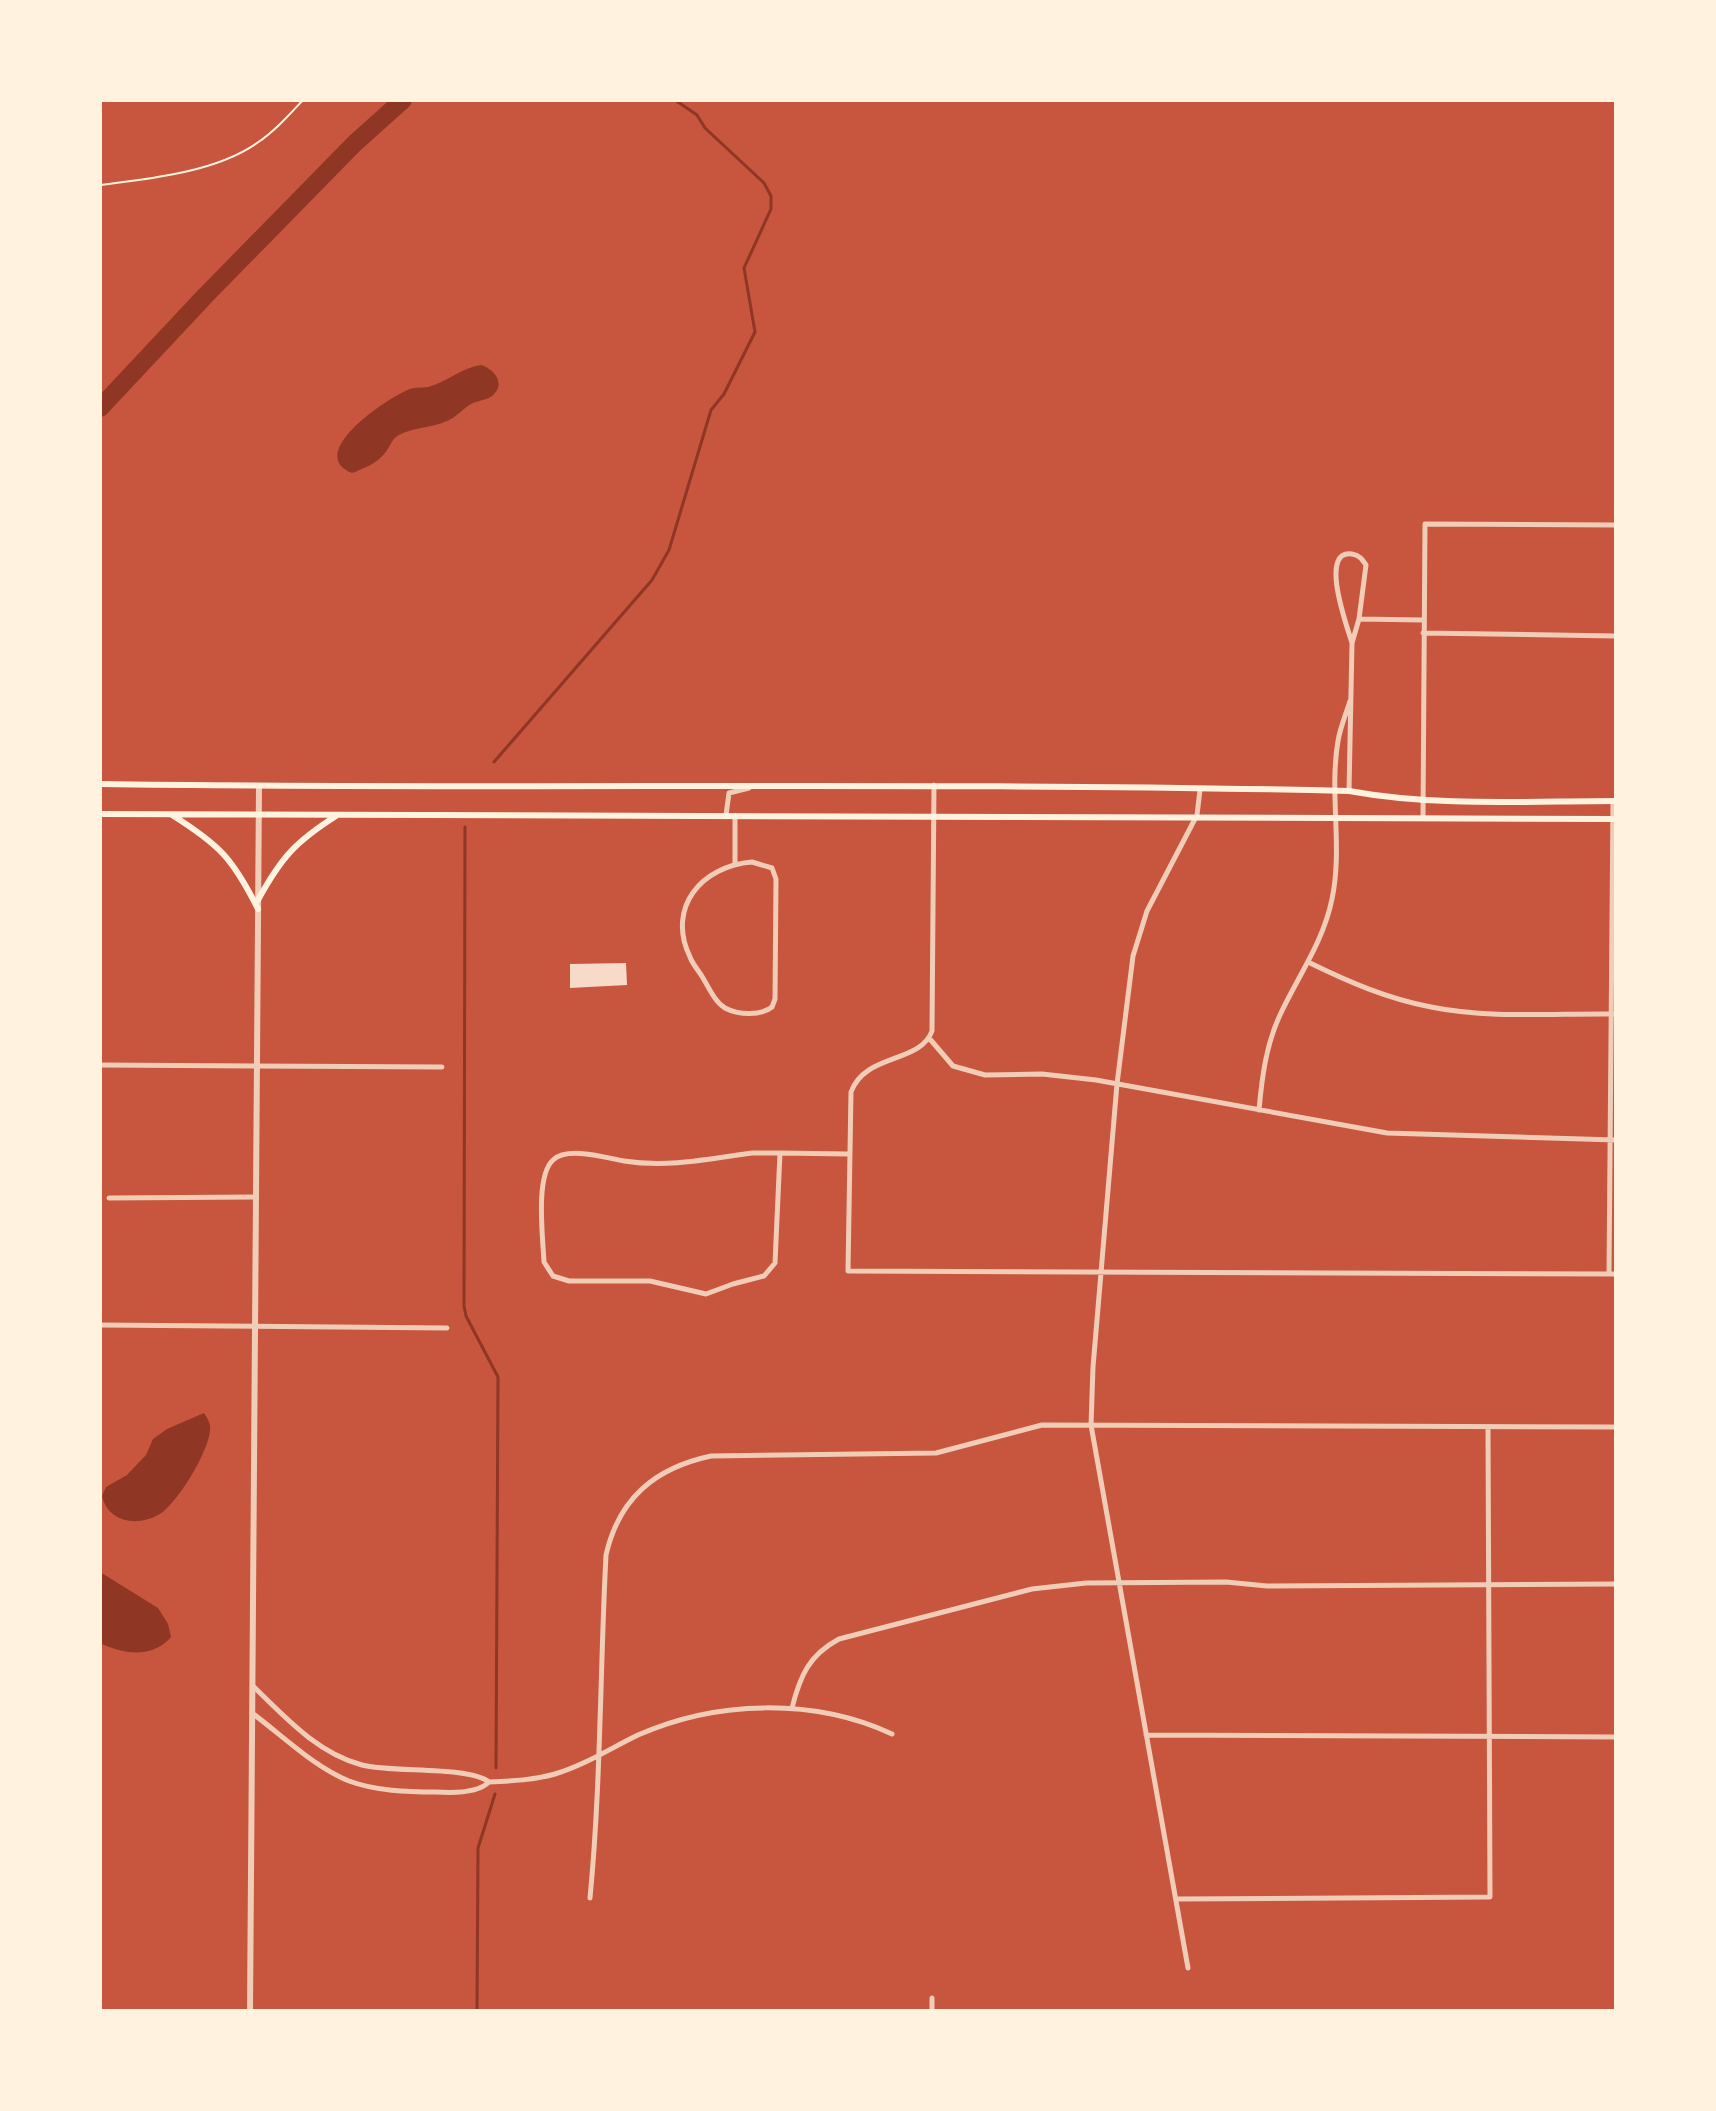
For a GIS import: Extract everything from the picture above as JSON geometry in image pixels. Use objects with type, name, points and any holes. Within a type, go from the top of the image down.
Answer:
[{"type":"main road","points":[[100,784],[934,784],[1335,790],[1423,800],[1614,801]]},
{"type":"main road","points":[[100,814],[1197,815],[1614,819]]},
{"type":"main road","points":[[172,815],[209,838],[239,871],[258,909]]},
{"type":"main road","points":[[258,900],[277,866],[304,837],[337,816]]},
{"type":"street","points":[[1423,817],[1425,524],[1616,525]]},
{"type":"street","points":[[1349,791],[1352,643],[1359,619],[1366,565],[1362,558],[1346,554],[1339,559],[1335,568],[1340,603],[1352,643]]},
{"type":"street","points":[[1359,619],[1423,620]]},
{"type":"street","points":[[1423,633],[1616,636]]},
{"type":"street","points":[[1259,1110],[1263,1071],[1274,1029],[1309,963],[1332,899],[1336,863],[1338,740],[1350,701]]},
{"type":"street","points":[[934,784],[933,1020],[929,1038],[916,1049],[869,1070],[854,1084],[849,1108],[848,1271],[1612,1274],[1614,801]]},
{"type":"street","points":[[726,815],[729,793],[738,789],[794,785]]},
{"type":"street","points":[[250,2011],[259,786]]},
{"type":"street","points":[[1188,1968],[1091,1425],[1117,1084],[1128,988],[1147,911],[1197,815],[1200,790]]},
{"type":"street","points":[[735,815],[735,863]]},
{"type":"street","points":[[735,863],[765,864],[772,868],[776,879],[775,999],[772,1007],[759,1013],[727,1009],[718,1002],[689,957],[684,940],[683,924],[692,893],[710,874],[735,863]]},
{"type":"street","points":[[1309,963],[1357,986],[1432,1007],[1497,1013],[1614,1014]]},
{"type":"street","points":[[929,1038],[953,1066],[985,1075],[1064,1076],[1387,1133],[1613,1140]]},
{"type":"street","points":[[100,1065],[442,1067]]},
{"type":"street","points":[[780,1153],[775,1263],[764,1276],[715,1292],[698,1294],[650,1281],[569,1281],[553,1276],[544,1262],[542,1198],[548,1167],[558,1157],[591,1154],[654,1165],[780,1153],[849,1154]]},
{"type":"street","points":[[109,1198],[256,1197]]},
{"type":"street","points":[[100,1325],[447,1328]]},
{"type":"street","points":[[590,1898],[597,1832],[606,1555],[618,1516],[639,1490],[670,1469],[711,1456],[936,1453],[968,1447],[1028,1428],[1091,1425],[1616,1427]]},
{"type":"street","points":[[1177,1899],[1490,1897],[1488,1428]]},
{"type":"street","points":[[792,1708],[798,1683],[811,1659],[839,1639],[1032,1589],[1086,1583],[1226,1582],[1267,1586],[1616,1584]]},
{"type":"street","points":[[253,1686],[306,1736],[344,1760],[379,1769],[459,1774],[489,1782],[558,1773],[640,1734],[688,1718],[740,1710],[792,1708],[840,1715],[892,1734]]},
{"type":"street","points":[[252,1713],[324,1768],[371,1788],[449,1793],[484,1787],[489,1782]]},
{"type":"street","points":[[1146,1735],[1616,1737]]},
{"type":"street","points":[[932,1998],[932,2011]]},
{"type":"path","points":[[100,185],[186,171],[225,159],[256,144],[303,100]]},
{"type":"shaded area","points":[[481,365],[493,372],[498,380],[498,388],[490,397],[473,403],[447,421],[399,435],[381,457],[361,470],[352,473],[340,464],[338,453],[343,440],[369,414],[410,389],[435,385]]},
{"type":"shaded area","points":[[204,1413],[210,1428],[204,1452],[174,1501],[158,1515],[141,1521],[124,1520],[110,1512],[102,1496],[106,1487],[127,1475],[146,1455],[153,1439],[167,1429]]},
{"type":"shaded area","points":[[100,1572],[158,1608],[168,1624],[171,1637],[164,1644],[146,1651],[127,1652],[100,1643]]},
{"type":"building","points":[[626,963],[627,985],[570,988],[570,964]]},
{"type":"waterway","points":[[100,408],[355,143],[403,100]]},
{"type":"waterway","points":[[494,762],[652,580],[669,550],[711,410],[724,394],[755,332],[744,268],[771,209],[771,196],[764,183],[705,128],[697,115],[675,100]]},
{"type":"waterway","points":[[465,827],[464,1306],[466,1316],[498,1377],[496,1768]]},
{"type":"waterway","points":[[477,2011],[478,1848],[495,1794]]}]
